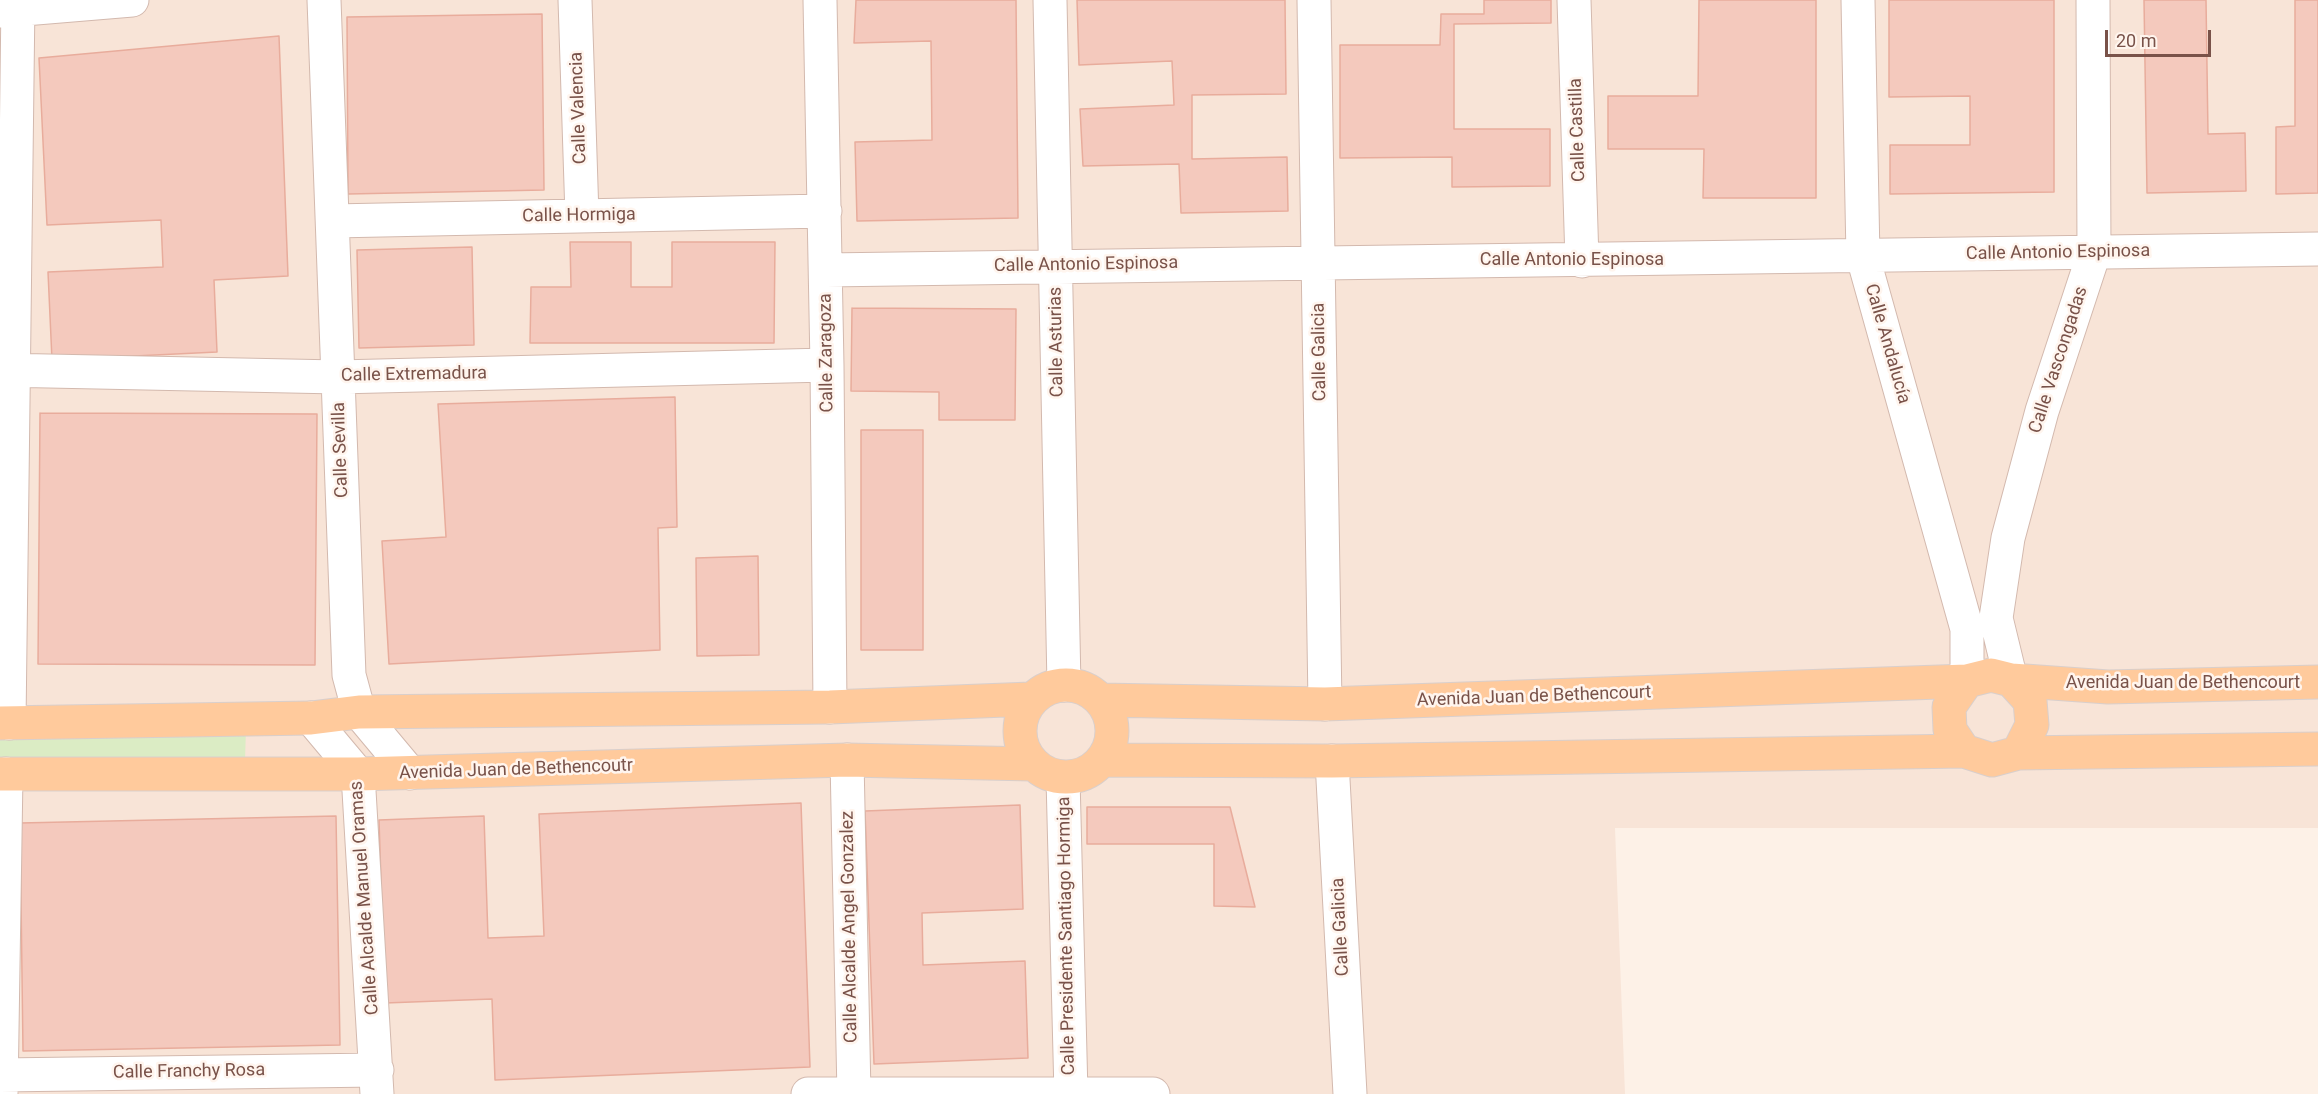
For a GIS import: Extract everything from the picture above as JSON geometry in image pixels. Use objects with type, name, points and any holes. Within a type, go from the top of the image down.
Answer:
[{"type":"main road","points":[[1964,751],[1950,730],[1949,707],[1967,681],[1991,675],[2011,680],[2030,701],[2032,725],[2018,753]]},
{"type":"main road","name":"Avenida Juan de Bethencourt","points":[[2011,680],[2108,687],[2318,682]]},
{"type":"main road","name":"Avenida Juan de Bethencourt","points":[[1100,700],[1325,704],[1967,681]]},
{"type":"main road","points":[[1064,685],[1083,688],[1100,700],[1111,718],[1112,740],[1103,760],[1085,774],[1063,778],[1046,774],[1032,764],[1021,743],[1021,720],[1031,699],[1046,689],[1064,685]]},
{"type":"main road","points":[[4,723],[311,718],[359,712],[830,707],[1031,699]]},
{"type":"main road","points":[[1103,760],[1332,761],[1964,751],[1992,760],[2018,753],[2318,749]]},
{"type":"main road","name":"Avenida Juan de Bethencoutr","points":[[3,774],[358,774],[847,760],[1032,764]]},
{"type":"street","points":[[4,723],[6,370],[12,7],[132,0]]},
{"type":"street","name":"Calle Sevilla","points":[[324,0],[350,675],[359,712],[410,773]]},
{"type":"street","name":"Calle Valencia","points":[[575,0],[582,216]]},
{"type":"street","name":"Calle Zaragoza","points":[[820,0],[826,270],[830,707]]},
{"type":"street","name":"Calle Asturias","points":[[1050,0],[1064,685]]},
{"type":"street","name":"Calle Galicia","points":[[1314,0],[1325,704]]},
{"type":"street","name":"Calle Castilla","points":[[1574,0],[1582,261]]},
{"type":"street","name":"Calle Andalucía","points":[[1858,0],[1863,257],[1967,629],[1967,681]]},
{"type":"street","name":"Calle Vascongadas","points":[[2011,680],[1996,618],[2008,538],[2042,411],[2094,253],[2093,0]]},
{"type":"street","name":"Calle Hormiga","points":[[333,221],[825,211]]},
{"type":"street","name":"Calle Antonio Espinosa","points":[[826,270],[1319,261],[1582,261],[2318,249]]},
{"type":"street","name":"Calle Extremadura","points":[[6,370],[338,377],[827,365]]},
{"type":"street","name":"Calle Alcalde Manuel Oramas","points":[[311,718],[358,774],[377,1082]]},
{"type":"street","name":"Calle Alcalde Angel Gonzalez","points":[[847,760],[854,1093]]},
{"type":"street","name":"Calle Galicia","points":[[1332,761],[1350,1094]]},
{"type":"street","points":[[1,1081],[3,774]]},
{"type":"street","name":"Calle Presidente Santiago Hormiga","points":[[1063,778],[1071,1094]]},
{"type":"street","name":"Calle Franchy Rosa","points":[[1,1081],[377,1082]]},
{"type":"street","points":[[808,1094],[1153,1094]]},
{"type":"shaded area","points":[[0,0],[2318,0],[2318,828],[1615,828],[1625,1094],[0,1094]]},
{"type":"green space","points":[[246,728],[245,761],[0,761],[0,730]]},
{"type":"building","points":[[856,0],[1016,0],[1018,218],[857,221],[855,142],[932,140],[931,41],[854,43]]},
{"type":"building","points":[[1077,0],[1285,0],[1286,94],[1192,95],[1192,159],[1287,157],[1288,211],[1181,213],[1179,164],[1083,166],[1080,109],[1174,105],[1172,61],[1079,65]]},
{"type":"building","points":[[1484,0],[1551,0],[1551,23],[1454,24],[1454,129],[1550,129],[1550,186],[1452,187],[1452,157],[1340,158],[1340,45],[1440,45],[1441,14],[1484,14]]},
{"type":"building","points":[[1699,0],[1816,0],[1816,198],[1703,198],[1704,149],[1608,149],[1608,96],[1698,96]]},
{"type":"building","points":[[1889,0],[2054,0],[2054,192],[1890,194],[1890,145],[1970,145],[1970,96],[1889,97]]},
{"type":"building","points":[[2144,0],[2206,0],[2208,134],[2245,133],[2246,191],[2147,193]]},
{"type":"building","points":[[2295,0],[2318,0],[2318,193],[2276,194],[2276,127],[2295,126]]},
{"type":"building","points":[[542,14],[544,190],[348,194],[347,17]]},
{"type":"building","points":[[279,36],[288,276],[214,280],[217,352],[52,360],[48,272],[163,267],[161,220],[47,225],[39,58]]},
{"type":"building","points":[[570,242],[631,242],[631,287],[672,287],[672,242],[775,242],[774,343],[530,343],[531,287],[571,287]]},
{"type":"building","points":[[472,247],[474,345],[359,348],[357,250]]},
{"type":"building","points":[[852,308],[1016,309],[1015,420],[939,420],[939,392],[851,391]]},
{"type":"building","points":[[675,397],[677,527],[658,528],[660,650],[389,664],[382,541],[446,537],[438,404]]},
{"type":"building","points":[[40,413],[317,414],[315,665],[38,664]]},
{"type":"building","points":[[861,430],[923,430],[923,650],[861,650]]},
{"type":"building","points":[[758,556],[759,655],[697,656],[696,558]]},
{"type":"building","points":[[801,803],[810,1067],[495,1080],[492,999],[385,1003],[379,820],[484,816],[488,938],[544,936],[539,814]]},
{"type":"building","points":[[1020,805],[1023,909],[922,913],[923,965],[1025,961],[1028,1058],[874,1064],[865,811]]},
{"type":"building","points":[[1087,807],[1230,807],[1255,907],[1214,906],[1214,844],[1087,844]]},
{"type":"building","points":[[336,816],[340,1045],[23,1051],[20,823]]}]
